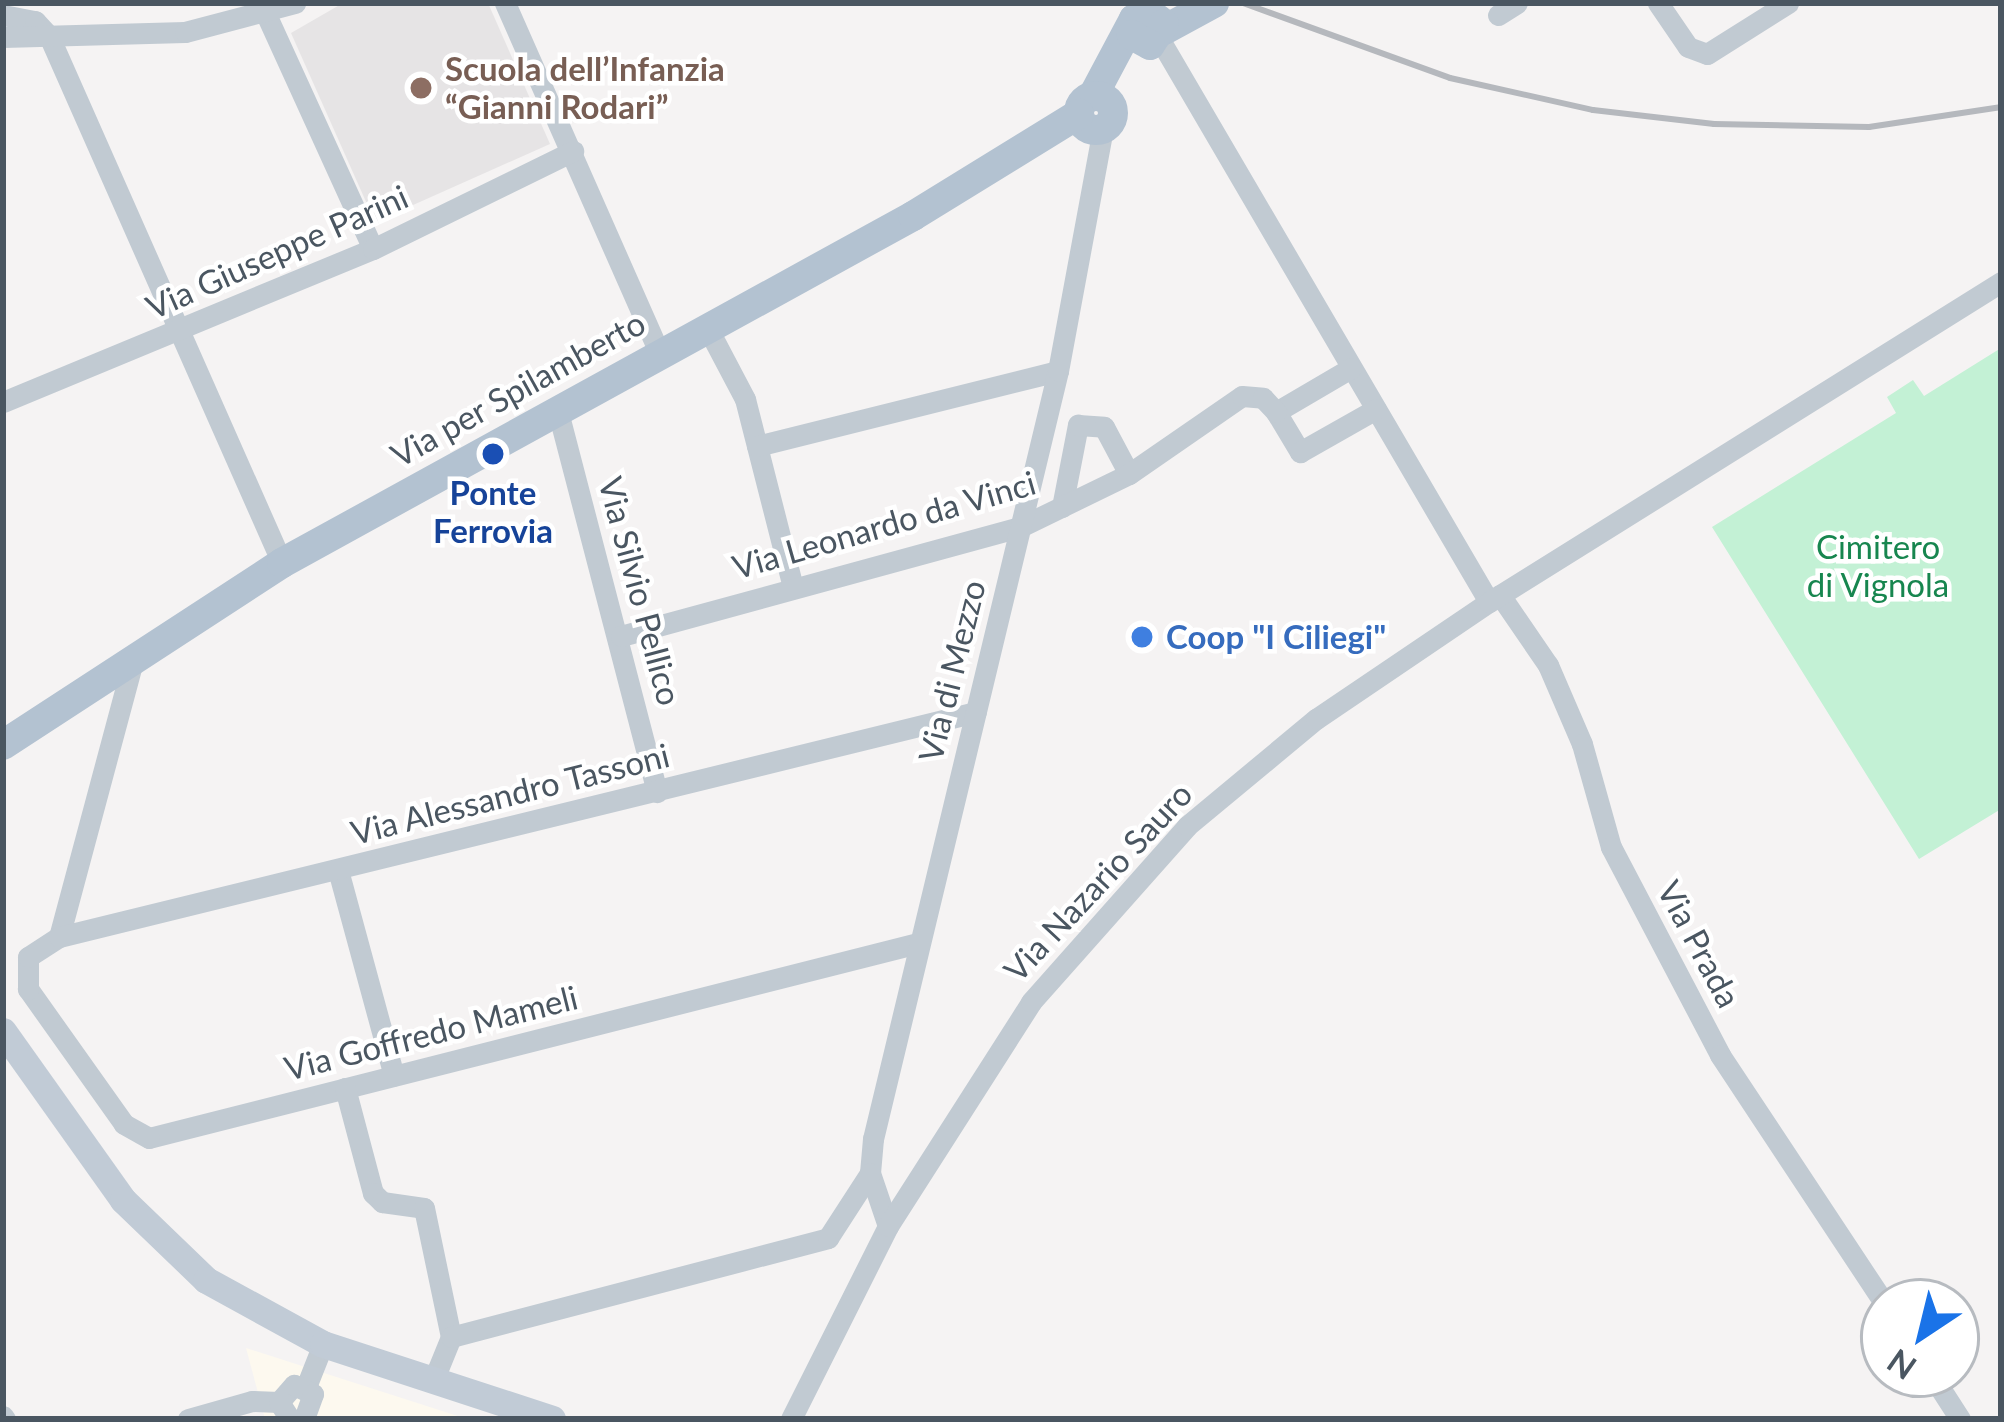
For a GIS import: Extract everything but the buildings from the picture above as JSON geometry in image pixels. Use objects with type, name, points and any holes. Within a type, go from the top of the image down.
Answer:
[{"type":"main road","points":[[1148,27],[1213,4]]},
{"type":"main road","name":"Via per Spilamberto","points":[[3,745],[135,654],[282,563],[1096,111],[1148,27]]},
{"type":"main road","points":[[3,1031],[147,1228],[206,1280],[323,1344],[552,1419]]},
{"type":"street","points":[[3,37],[185,32],[296,3]]},
{"type":"street","points":[[505,3],[659,352]]},
{"type":"street","points":[[1658,3],[1688,47],[1708,54],[1788,3]]},
{"type":"street","points":[[265,12],[373,249]]},
{"type":"street","points":[[3,14],[35,21],[49,36],[282,563]]},
{"type":"street","name":"Via Prada","points":[[1148,27],[1376,409],[1495,598],[1548,664],[1582,744],[1610,847],[1720,1055],[1867,1278]]},
{"type":"street","name":"Via di Mezzo","points":[[870,1173],[918,944],[1058,371],[1096,111]]},
{"type":"street","name":"Via Giuseppe Parini","points":[[3,402],[373,249],[573,151]]},
{"type":"street","name":"Via Nazario Sauro","points":[[790,1419],[888,1226],[1030,1003],[1186,826],[1316,719],[1495,598],[2001,282]]},
{"type":"street","points":[[706,325],[745,399],[794,587]]},
{"type":"street","points":[[1351,368],[1276,412],[1300,452],[1376,409]]},
{"type":"street","points":[[757,446],[1058,371]]},
{"type":"street","name":"Via Leonardo da Vinci","points":[[621,636],[1021,527],[1130,474],[1243,396],[1263,398],[1276,412]]},
{"type":"street","name":"Via Silvio Pellico","points":[[557,408],[621,636],[657,792]]},
{"type":"street","points":[[1062,507],[1078,425],[1104,427],[1130,474]]},
{"type":"street","points":[[59,937],[135,654]]},
{"type":"street","name":"Via Alessandro Tassoni","points":[[59,937],[976,712]]},
{"type":"street","points":[[338,870],[394,1076]]},
{"type":"street","name":"Via Goffredo Mameli","points":[[59,937],[28,957],[28,988],[140,1136],[918,944]]},
{"type":"street","points":[[345,1088],[373,1193],[424,1208],[451,1337],[433,1381]]},
{"type":"street","points":[[870,1173],[888,1226]]},
{"type":"street","points":[[451,1337],[829,1238],[870,1173]]},
{"type":"street","points":[[304,1419],[315,1405],[306,1387],[323,1344]]},
{"type":"street","points":[[811,1385],[814,1419]]},
{"type":"street","points":[[188,1419],[284,1411],[288,1387],[306,1387]]},
{"type":"shaded area","name":"Scuola dell’Infanzia “Gianni Rodari”","points":[[343,3],[488,3],[550,144],[375,222],[291,33]]},
{"type":"shaded area","points":[[246,1348],[467,1419],[265,1419]]},
{"type":"green space","name":"Cimitero di Vignola","points":[[2001,348],[2001,809],[1919,859],[1712,527],[1896,413],[1887,397],[1913,380],[1924,396]]},
{"type":"railway","points":[[1243,3],[1450,78],[1593,110],[1714,124],[1869,127],[2001,107]]},
{"type":"place","name":"Scuola dell’Infanzia “Gianni Rodari”","points":[[421,88]]},
{"type":"place","name":"Ponte Ferrovia","points":[[493,454]]},
{"type":"place","name":"Coop \"I Ciliegi\"","points":[[1142,637]]}]
